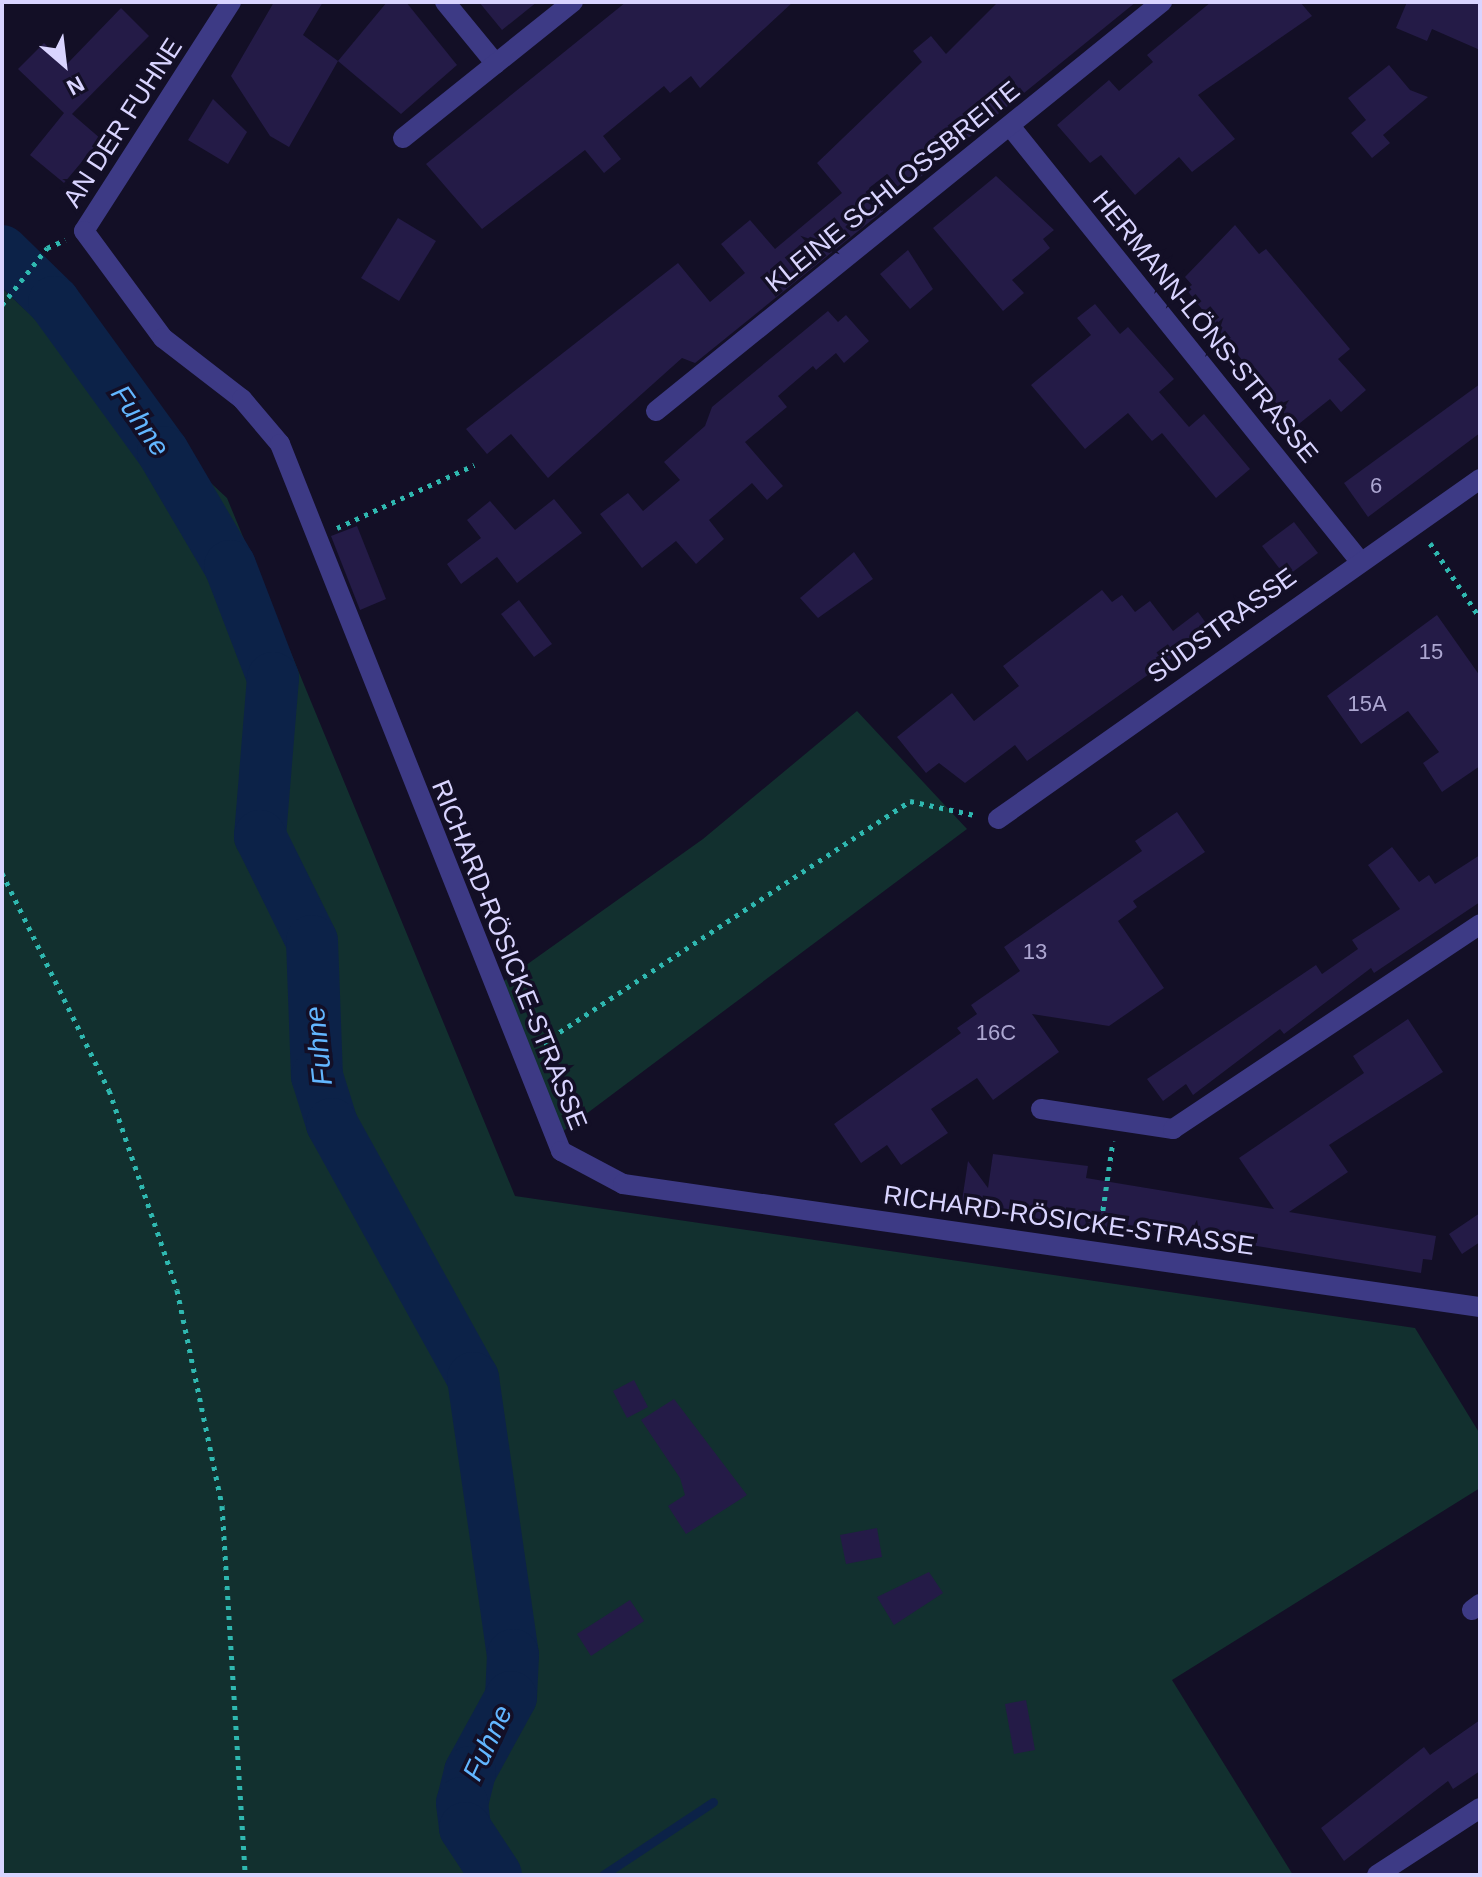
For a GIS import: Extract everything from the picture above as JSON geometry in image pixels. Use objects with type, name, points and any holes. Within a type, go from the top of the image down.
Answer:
[{"type":"street","name":"AN DER FUHNE","points":[[84,231],[231,2]]},
{"type":"street","points":[[445,2],[496,64]]},
{"type":"street","points":[[403,138],[573,2]]},
{"type":"street","name":"KLEINE SCHLOSSBREITE","points":[[656,411],[1162,2]]},
{"type":"street","name":"HERMANN-LÖNS-STRASSE","points":[[1010,126],[1359,560]]},
{"type":"street","name":"RICHARD-RÖSICKE-STRASSE","points":[[84,231],[163,338],[262,419],[280,444],[519,1059],[561,1151],[623,1184],[1096,1253],[1479,1302]]},
{"type":"street","name":"SÜDSTRASSE","points":[[998,819],[1359,560],[1418,525],[1480,479]]},
{"type":"street","points":[[1041,1109],[1173,1129],[1480,924]]},
{"type":"street","points":[[1377,1875],[1480,1808]]},
{"type":"path","points":[[2,305],[47,248]]},
{"type":"path","points":[[315,538],[474,465]]},
{"type":"path","points":[[1418,525],[1480,618]]},
{"type":"path","points":[[519,1059],[910,801],[998,819]]},
{"type":"path","points":[[2,873],[109,1090],[180,1303],[222,1506],[245,1875]]},
{"type":"path","points":[[1096,1253],[1117,1120]]},
{"type":"green space","points":[[2,288],[227,498],[515,1196],[1415,1328],[1480,1434],[1480,1488],[1172,1680],[1293,1875],[2,1875]]},
{"type":"green space","points":[[857,711],[967,829],[558,1135],[501,983],[703,839]]},
{"type":"building","points":[[274,2],[323,2],[303,35],[338,61],[289,147],[270,136],[231,76]]},
{"type":"building","points":[[387,2],[406,2],[457,65],[401,114],[338,61]]},
{"type":"building","points":[[479,2],[537,2],[502,30]]},
{"type":"building","points":[[626,2],[793,2],[700,88],[691,76],[670,93],[664,86],[603,136],[621,159],[604,173],[585,150],[482,229],[426,164]]},
{"type":"building","points":[[998,2],[1136,2],[902,192],[887,174],[869,188],[883,211],[695,363],[682,358],[548,478],[511,434],[487,454],[466,429],[678,263],[710,302],[745,273],[721,244],[750,220],[775,249],[842,193],[817,163],[922,62],[913,51],[931,36],[946,54]]},
{"type":"building","points":[[1211,2],[1300,2],[1312,16],[1198,95],[1235,139],[1192,172],[1179,157],[1135,195],[1101,155],[1090,163],[1057,125],[1109,80],[1119,91],[1153,62],[1147,55]]},
{"type":"building","points":[[1407,2],[1480,2],[1480,50],[1432,29],[1427,41],[1396,28]]},
{"type":"building","points":[[121,8],[149,36],[72,114],[101,139],[64,183],[30,155],[64,113],[18,69],[44,43],[66,65]]},
{"type":"building","points":[[1389,65],[1410,90],[1428,97],[1383,135],[1390,143],[1372,158],[1351,133],[1366,120],[1348,98]]},
{"type":"building","points":[[213,99],[247,132],[228,164],[188,140]]},
{"type":"building","points":[[996,176],[1054,230],[1043,239],[1050,248],[1012,280],[1024,293],[1003,311],[933,228]]},
{"type":"building","points":[[398,218],[436,241],[399,301],[361,278]]},
{"type":"building","points":[[1235,225],[1259,254],[1266,249],[1350,349],[1338,359],[1366,390],[1341,412],[1330,399],[1295,427],[1186,289],[1192,285],[1185,277]]},
{"type":"building","points":[[908,250],[933,289],[910,309],[880,274]]},
{"type":"building","points":[[1095,304],[1120,334],[1128,327],[1174,379],[1159,392],[1189,427],[1204,414],[1250,469],[1216,498],[1162,433],[1152,441],[1128,413],[1085,449],[1031,385],[1091,335],[1077,318]]},
{"type":"building","points":[[828,311],[838,322],[846,315],[869,341],[844,363],[836,353],[816,370],[813,366],[778,396],[787,407],[745,442],[783,486],[767,500],[752,483],[709,520],[724,539],[696,564],[676,541],[642,568],[600,514],[628,493],[643,511],[680,480],[664,462],[705,426],[712,407]]},
{"type":"building","points":[[1480,384],[1480,433],[1368,517],[1344,483]]},
{"type":"building","points":[[554,499],[582,533],[517,583],[497,557],[461,584],[447,564],[481,538],[467,520],[490,501],[515,530]]},
{"type":"building","points":[[1294,522],[1318,553],[1286,577],[1262,546]]},
{"type":"building","points":[[357,526],[386,599],[360,610],[331,536]]},
{"type":"building","points":[[854,552],[873,579],[818,618],[800,598]]},
{"type":"building","points":[[1102,590],[1112,602],[1122,595],[1135,612],[1150,601],[1173,631],[1198,612],[1211,630],[1027,761],[1015,745],[965,783],[939,763],[926,773],[897,737],[952,693],[974,721],[1019,686],[1003,666]]},
{"type":"building","points":[[519,600],[552,644],[534,657],[501,614]]},
{"type":"building","points":[[1437,615],[1480,676],[1480,766],[1442,792],[1423,763],[1439,752],[1408,711],[1361,744],[1327,696]]},
{"type":"building","points":[[1177,812],[1205,852],[1133,901],[1137,907],[1118,921],[1164,988],[1109,1026],[1032,1014],[1059,1052],[993,1100],[977,1078],[931,1109],[948,1133],[901,1165],[887,1145],[861,1163],[834,1124],[961,1033],[957,1028],[977,1014],[971,1005],[1020,971],[1004,947],[1142,851],[1135,841]]},
{"type":"building","points":[[1392,847],[1419,882],[1429,875],[1435,884],[1480,855],[1480,902],[1374,973],[1371,968],[1284,1034],[1280,1029],[1193,1095],[1186,1084],[1163,1101],[1147,1079],[1316,965],[1322,974],[1358,949],[1352,940],[1400,909],[1368,865]]},
{"type":"building","points":[[1408,1019],[1443,1072],[1329,1145],[1348,1172],[1289,1212],[1436,1236],[1432,1260],[1423,1259],[1421,1273],[1123,1224],[1121,1238],[962,1201],[968,1161],[988,1188],[993,1154],[1088,1166],[1086,1178],[1274,1209],[1239,1158],[1364,1073],[1353,1056]]},
{"type":"building","points":[[1480,1213],[1480,1242],[1462,1254],[1449,1234]]},
{"type":"building","points":[[634,1380],[648,1407],[627,1418],[613,1391]]},
{"type":"building","points":[[674,1399],[747,1495],[686,1534],[668,1506],[685,1495],[680,1478],[641,1420]]},
{"type":"building","points":[[877,1528],[882,1557],[846,1564],[840,1535]]},
{"type":"building","points":[[929,1572],[943,1593],[894,1625],[877,1597]]},
{"type":"building","points":[[630,1600],[644,1621],[591,1656],[577,1634]]},
{"type":"building","points":[[1026,1700],[1035,1750],[1014,1754],[1005,1704]]},
{"type":"building","points":[[1480,1720],[1480,1771],[1453,1789],[1448,1781],[1344,1861],[1321,1828],[1424,1747],[1430,1755]]},
{"type":"waterway","name":"Fuhne","points":[[2,251],[54,302],[163,452],[230,566],[273,678],[260,836],[312,941],[317,1076],[332,1124],[473,1378],[513,1655],[511,1697],[470,1772],[462,1803],[465,1828],[496,1875]]},
{"type":"waterway","points":[[603,1875],[713,1802]]}]
